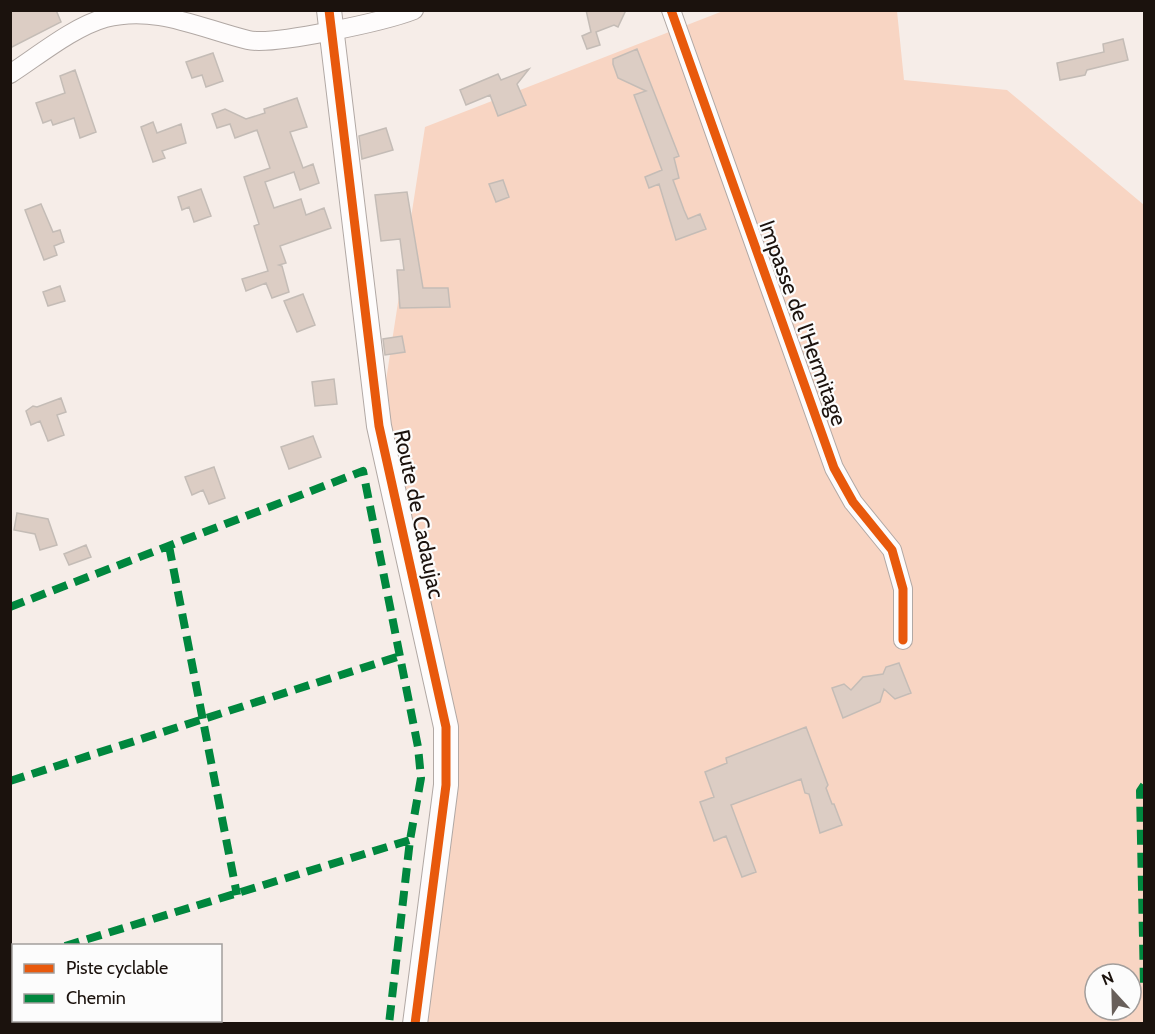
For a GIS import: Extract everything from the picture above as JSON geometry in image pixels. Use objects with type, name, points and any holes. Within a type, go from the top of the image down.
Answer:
[{"type":"street","points":[[10,74],[59,41],[104,19],[136,14],[164,16],[250,40],[331,20],[396,17],[414,10]]},
{"type":"street","name":"Impasse de l'Hermitage","points":[[671,10],[834,468],[853,502],[892,550],[903,589],[903,640]]},
{"type":"street","name":"Route de Cadaujac","points":[[331,20],[379,426],[446,727],[446,785],[415,1023]]},
{"type":"shaded area","points":[[723,11],[897,11],[904,80],[1007,90],[1144,205],[1144,1023],[415,1023],[446,785],[379,426],[425,127]]},
{"type":"building","points":[[10,10],[56,10],[61,22],[10,48]]},
{"type":"building","points":[[586,10],[626,10],[618,27],[614,25],[596,32],[600,45],[587,49],[582,36],[591,32]]},
{"type":"building","points":[[1123,39],[1128,60],[1087,70],[1085,75],[1060,80],[1057,63],[1104,52],[1103,44]]},
{"type":"building","points":[[637,49],[679,156],[674,158],[679,178],[673,180],[684,210],[688,219],[700,214],[706,229],[676,240],[659,184],[649,188],[645,177],[662,170],[634,95],[646,91],[618,78],[613,64],[613,59]]},
{"type":"building","points":[[213,53],[223,81],[206,87],[202,75],[192,78],[186,62]]},
{"type":"building","points":[[529,69],[517,84],[526,105],[498,116],[490,95],[466,105],[460,90],[498,74],[501,80]]},
{"type":"building","points":[[75,70],[96,132],[80,138],[74,118],[53,125],[51,120],[43,123],[36,103],[65,93],[60,76]]},
{"type":"building","points":[[297,98],[307,127],[290,132],[303,168],[313,164],[319,183],[300,190],[294,172],[265,182],[274,208],[301,199],[306,215],[324,208],[331,228],[280,246],[286,263],[279,265],[282,266],[289,292],[272,298],[266,283],[246,291],[242,279],[268,271],[254,226],[259,224],[244,177],[270,168],[257,130],[235,138],[230,124],[217,128],[212,114],[225,109],[246,119],[265,113],[264,109]]},
{"type":"building","points":[[153,122],[157,133],[181,124],[186,143],[162,151],[165,158],[153,162],[141,127]]},
{"type":"building","points":[[386,128],[393,150],[362,159],[359,136]]},
{"type":"building","points":[[503,180],[509,197],[496,202],[489,184]]},
{"type":"building","points":[[201,189],[211,216],[194,222],[189,207],[182,210],[178,197]]},
{"type":"building","points":[[407,192],[423,288],[448,288],[450,307],[400,308],[397,270],[404,270],[400,239],[381,241],[375,195]]},
{"type":"building","points":[[41,204],[53,232],[60,230],[64,242],[54,246],[57,255],[44,260],[25,210]]},
{"type":"building","points":[[60,286],[65,301],[48,306],[43,292]]},
{"type":"building","points":[[303,294],[315,325],[297,332],[284,301]]},
{"type":"building","points":[[402,336],[405,352],[385,355],[383,339]]},
{"type":"building","points":[[334,379],[337,404],[315,406],[312,382]]},
{"type":"building","points":[[61,398],[66,412],[57,415],[64,435],[48,441],[40,421],[31,425],[26,411],[33,406],[37,407]]},
{"type":"building","points":[[313,436],[321,457],[289,469],[281,447]]},
{"type":"building","points":[[214,467],[225,498],[209,504],[203,490],[192,495],[185,477]]},
{"type":"building","points":[[17,513],[48,519],[57,545],[40,550],[35,534],[14,530]]},
{"type":"building","points":[[86,545],[91,557],[69,565],[64,554]]},
{"type":"building","points":[[899,663],[911,693],[895,699],[884,689],[880,702],[843,718],[832,688],[844,684],[851,690],[863,677],[883,674],[886,667]]},
{"type":"building","points":[[806,727],[828,785],[826,788],[842,825],[820,833],[809,794],[805,793],[801,779],[731,805],[756,872],[742,877],[726,836],[714,841],[700,802],[714,797],[705,772],[727,763],[726,758]]},
{"type":"marked path","points":[[10,607],[363,471],[418,747],[421,778],[410,840],[389,1024]]},
{"type":"marked path","points":[[169,546],[237,895]]},
{"type":"marked path","points":[[10,781],[400,656]]},
{"type":"marked path","points":[[1144,785],[1140,791],[1144,986]]},
{"type":"marked path","points":[[72,944],[410,840]]},
{"type":"cycle path","points":[[329,10],[379,426],[446,727],[446,785],[415,1024]]},
{"type":"cycle path","points":[[671,10],[834,468],[853,502],[892,550],[903,589],[903,640]]}]
